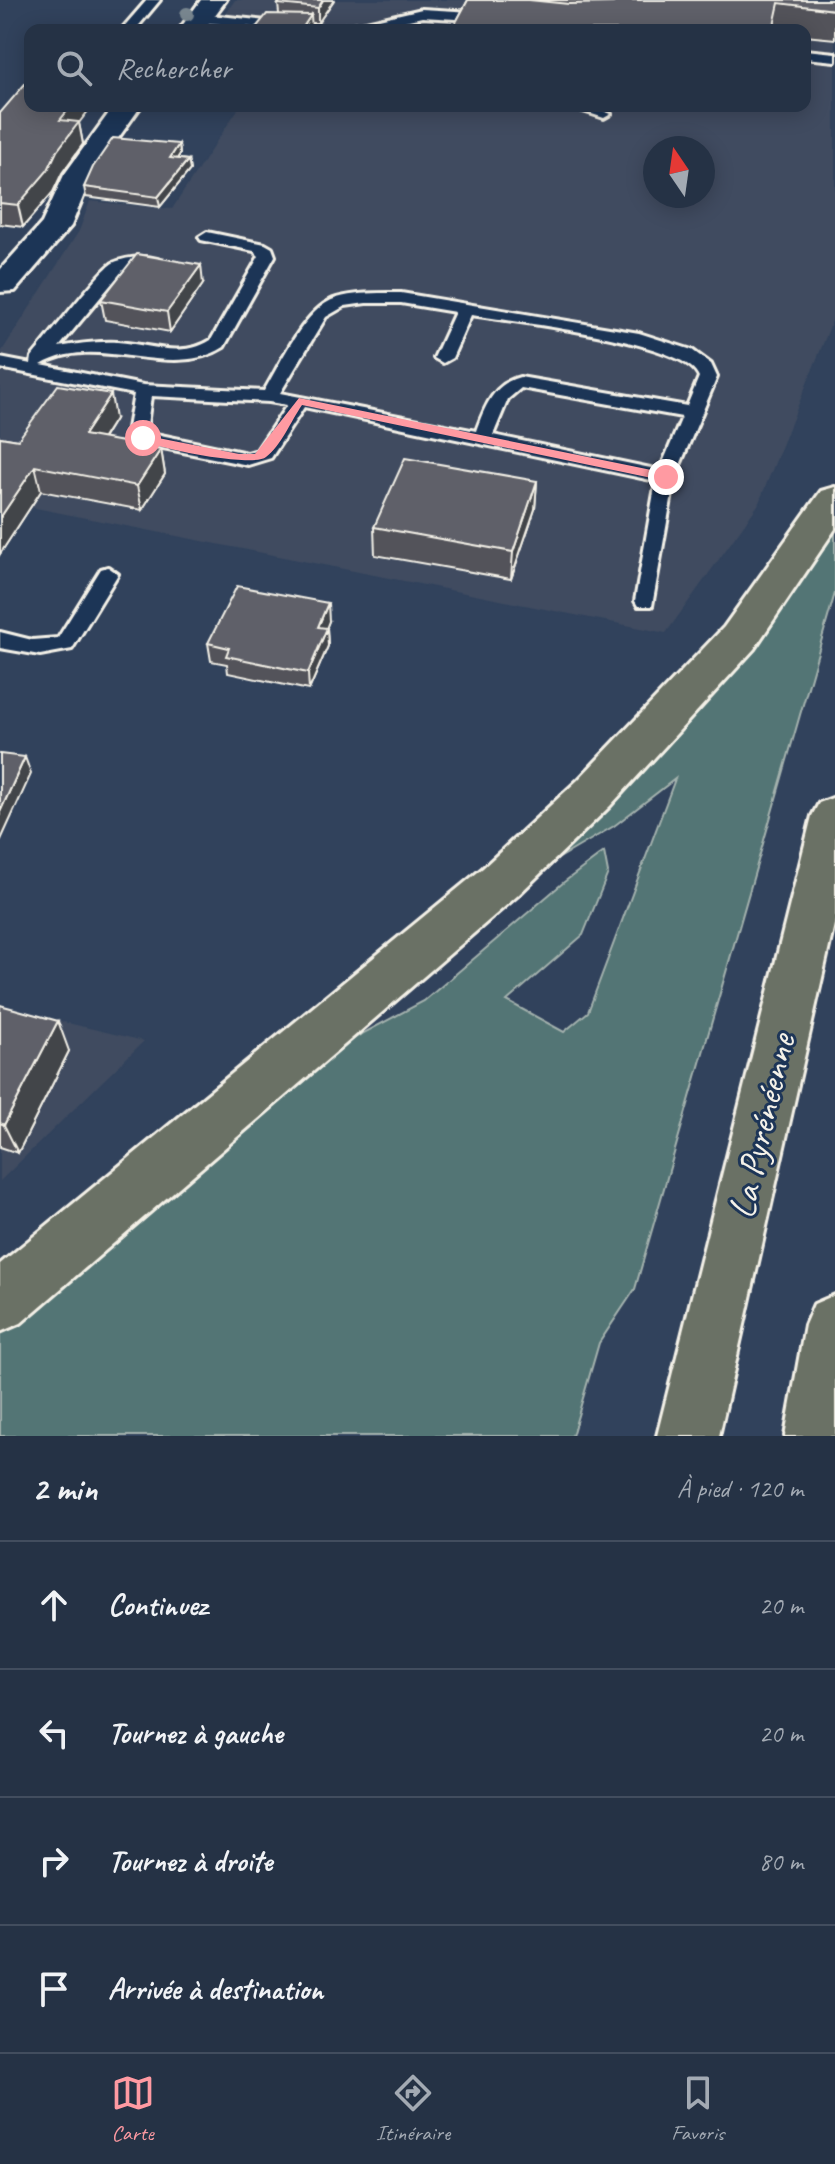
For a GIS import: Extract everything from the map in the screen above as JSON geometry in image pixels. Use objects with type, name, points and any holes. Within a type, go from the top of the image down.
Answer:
[{"type":"highway","points":[[0,1302],[500,882],[594,793],[739,638],[835,500]]},
{"type":"highway","name":"La Pyrénéenne","points":[[688,1436],[835,816]]},
{"type":"highway","points":[[816,1436],[835,1325]]},
{"type":"street","points":[[1,284],[56,226],[78,175],[124,112]]},
{"type":"lane","points":[[133,24],[154,0]]},
{"type":"lane","points":[[375,24],[422,13],[500,18]]},
{"type":"lane","points":[[202,16],[272,24]]},
{"type":"lane","points":[[811,55],[835,57]]},
{"type":"lane","points":[[597,112],[604,114]]},
{"type":"lane","points":[[0,363],[38,361],[105,347],[177,355],[209,350],[218,343],[267,256],[266,251],[259,247],[207,237]]},
{"type":"lane","points":[[38,361],[117,267],[138,262],[179,266]]},
{"type":"lane","points":[[269,397],[320,314],[340,302],[366,298],[401,298],[633,337],[686,354],[705,368],[708,377],[666,477],[645,601]]},
{"type":"lane","points":[[443,358],[465,309]]},
{"type":"lane","points":[[38,361],[143,390],[299,401],[666,477]]},
{"type":"lane","points":[[483,438],[502,392],[510,384],[520,382],[693,413]]},
{"type":"lane","points":[[143,390],[136,434],[248,459],[264,454],[299,401]]},
{"type":"lane","points":[[0,640],[48,649],[65,644],[108,574]]},
{"type":"shaded area","points":[[235,0],[835,0],[835,314],[758,505],[666,633],[0,501],[0,354],[79,231],[90,201],[172,209],[236,112],[811,112],[811,24],[218,24]]},
{"type":"shaded area","points":[[0,1007],[144,1041],[0,1181]]},
{"type":"green space","points":[[835,531],[835,593],[635,1289],[599,1343],[572,1436],[0,1436],[0,1333],[341,1045],[424,1001],[604,852],[608,873],[583,935],[507,1001],[564,1032],[588,1012],[675,779],[614,826],[544,867],[757,638]]},
{"type":"building","points":[[281,0],[323,0],[318,8],[278,4]]},
{"type":"building","points":[[468,0],[529,0],[569,4],[613,3],[612,0],[835,0],[835,10],[779,3],[774,24],[455,24]]},
{"type":"building","points":[[267,14],[311,15],[305,24],[259,24]]},
{"type":"building","points":[[24,85],[24,112],[66,112],[60,120],[79,122],[57,151],[48,170],[18,205],[0,203],[0,113]]},
{"type":"building","points":[[113,138],[179,144],[170,158],[188,160],[158,197],[84,187],[93,167]]},
{"type":"building","points":[[137,254],[201,265],[167,312],[101,300]]},
{"type":"building","points":[[58,385],[111,394],[84,435],[161,449],[137,486],[35,466],[0,518],[0,437],[18,440]]},
{"type":"building","points":[[405,458],[537,481],[513,552],[374,527]]},
{"type":"building","points":[[237,586],[328,603],[318,627],[327,628],[308,673],[226,656],[229,648],[208,643]]},
{"type":"building","points":[[0,754],[25,757],[0,812]]},
{"type":"building","points":[[0,1005],[58,1021],[4,1125],[0,1123]]},
{"type":"route","points":[[143,438],[239,458],[257,457],[264,454],[299,401],[666,477]]}]
